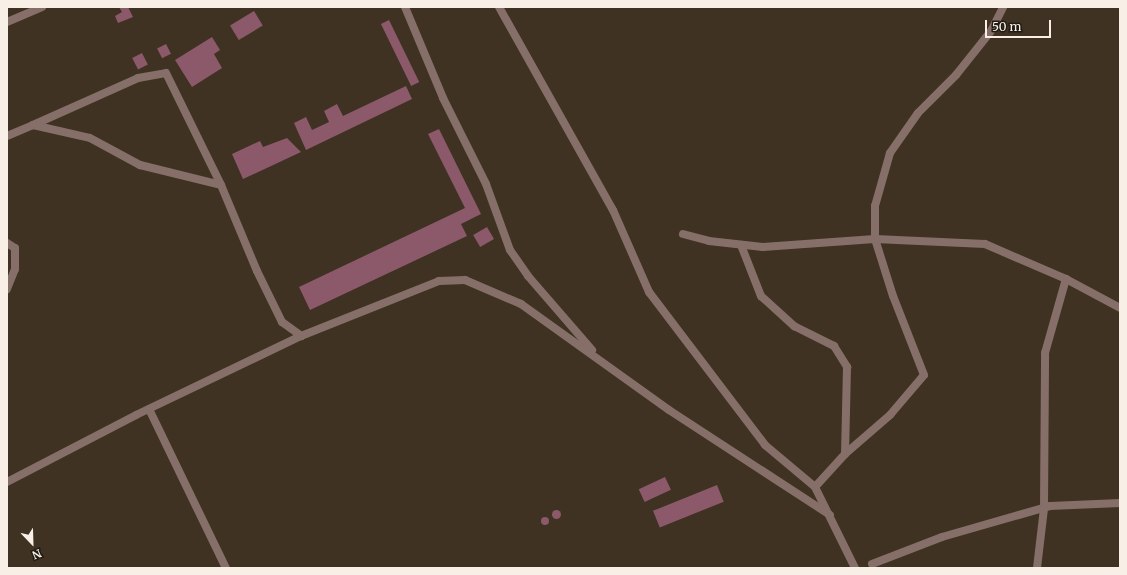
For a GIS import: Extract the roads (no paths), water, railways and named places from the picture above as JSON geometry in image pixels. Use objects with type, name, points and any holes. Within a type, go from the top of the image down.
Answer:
[{"type":"street","points":[[7,22],[42,7]]},
{"type":"street","points":[[405,7],[443,98],[488,189],[510,250],[528,276],[602,361]]},
{"type":"street","points":[[499,7],[613,210],[639,273],[661,311],[765,445],[815,487],[855,568]]},
{"type":"street","points":[[815,487],[845,454],[890,415],[924,375],[893,296],[875,239],[875,206],[890,153],[918,113],[956,75],[991,31],[1003,7]]},
{"type":"street","points":[[7,136],[138,78],[166,73],[221,185],[257,271],[282,322],[301,336]]},
{"type":"street","points":[[33,125],[90,138],[140,165],[221,185]]},
{"type":"street","points":[[683,234],[763,247],[875,239],[985,244],[1066,279],[1120,308]]},
{"type":"street","points":[[7,244],[15,248],[15,269],[7,289]]},
{"type":"street","points":[[741,244],[761,296],[794,326],[834,346],[847,367],[845,454]]},
{"type":"street","points":[[1037,568],[1044,508],[1045,353],[1066,279]]},
{"type":"street","points":[[7,482],[149,408],[301,336],[439,282],[465,280],[522,304],[663,406],[830,515]]},
{"type":"street","points":[[149,408],[226,568]]},
{"type":"street","points":[[872,564],[942,537],[1044,508],[1120,503]]}]
